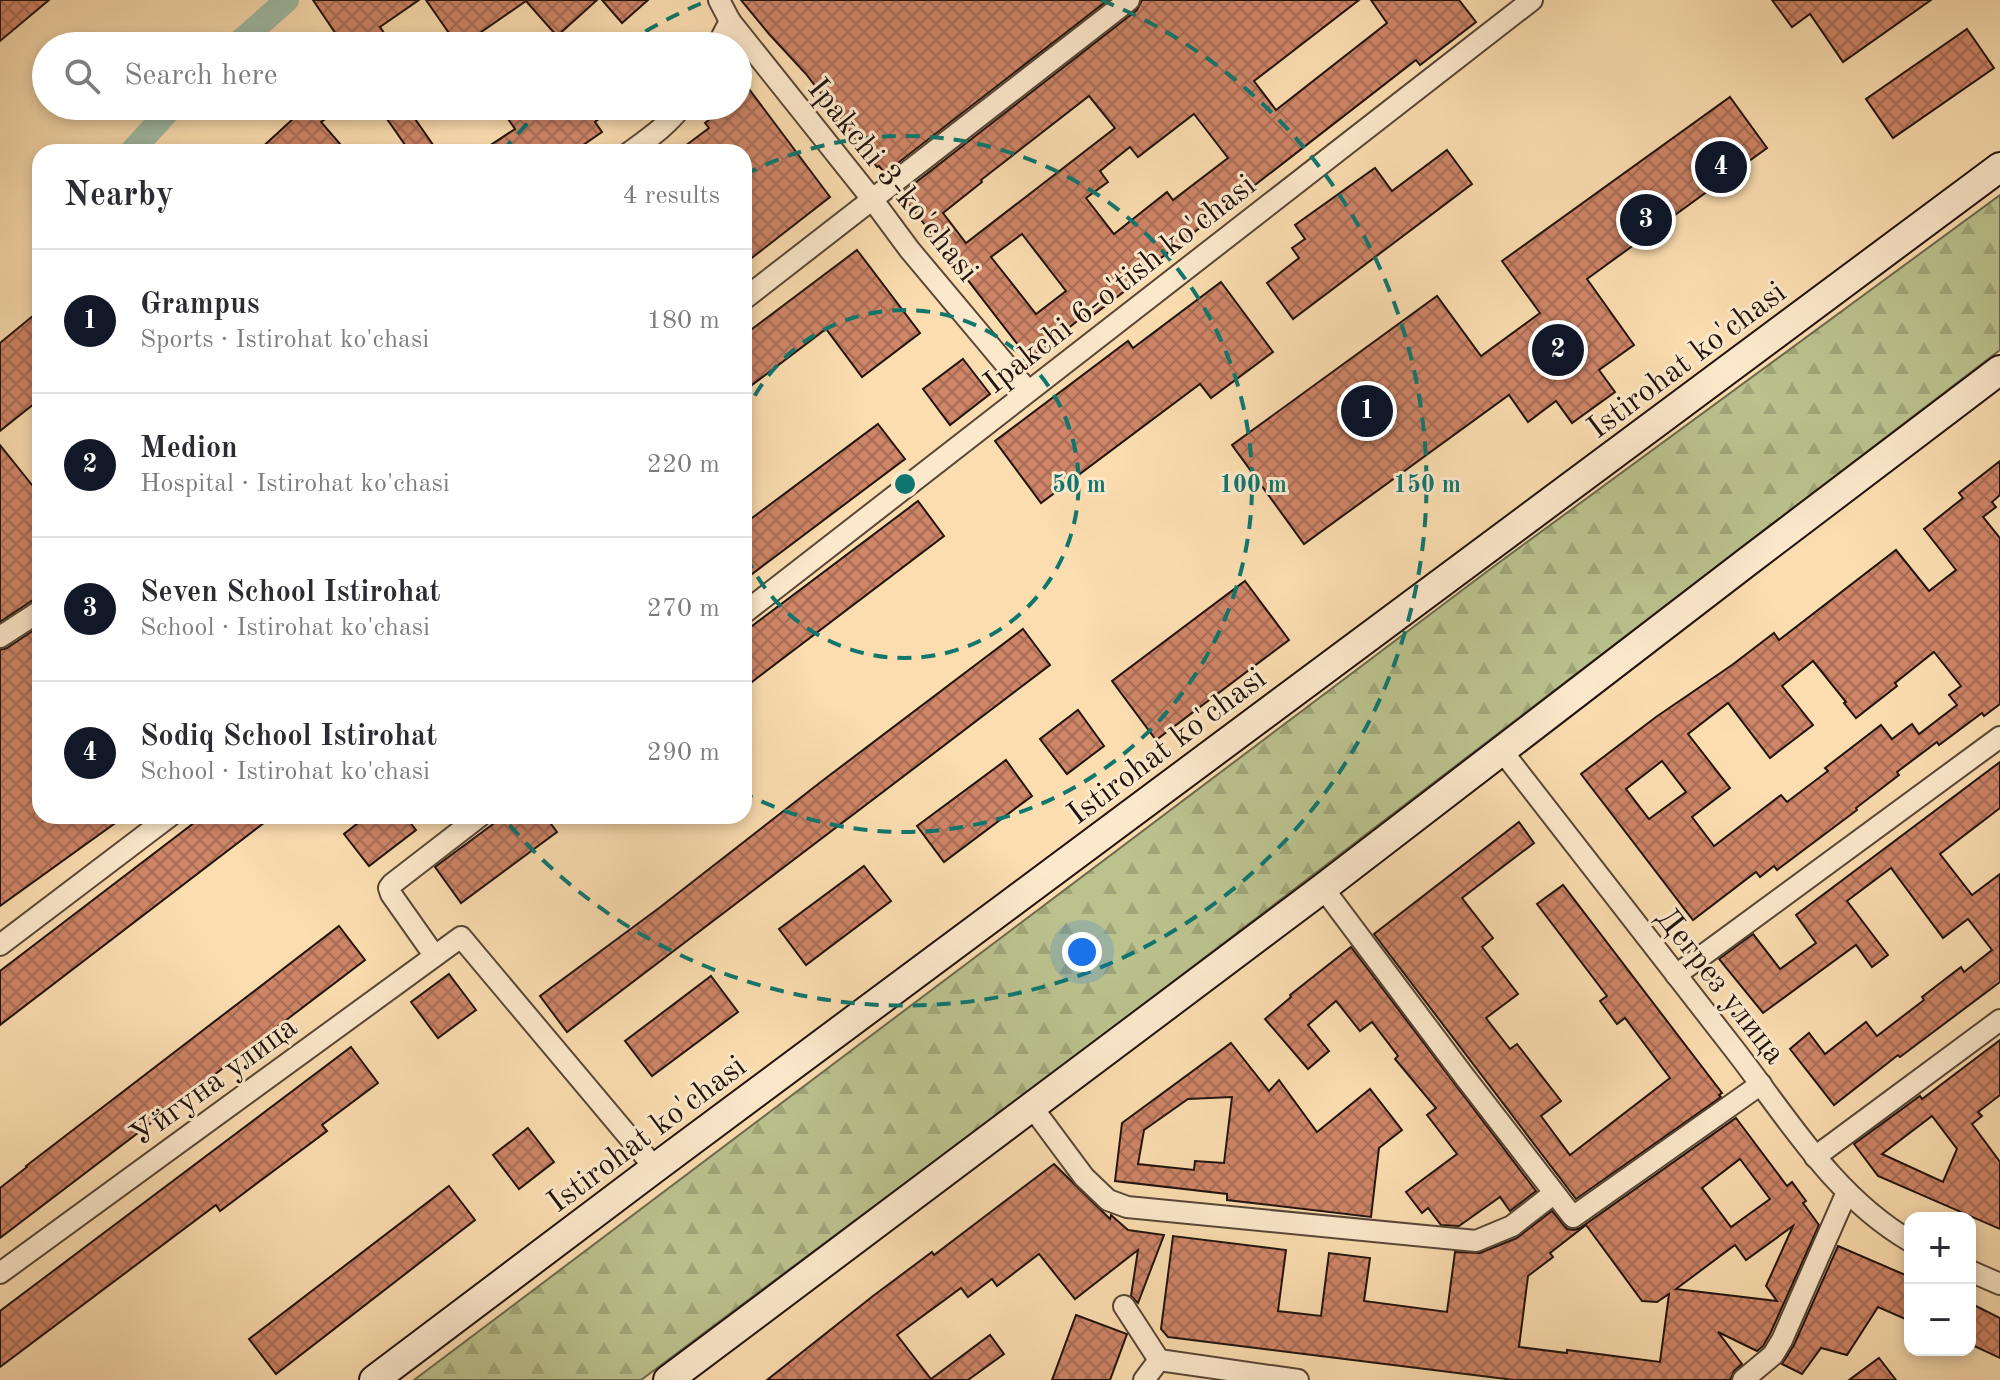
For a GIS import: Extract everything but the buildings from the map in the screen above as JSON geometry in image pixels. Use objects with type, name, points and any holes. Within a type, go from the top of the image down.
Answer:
[{"type":"main road","name":"Istirohat ko'chasi","points":[[374,1380],[2000,167]]},
{"type":"main road","points":[[668,1380],[1323,888],[2000,370]]},
{"type":"street","name":"Ipakchi 3-ko'chasi","points":[[719,0],[739,32]]},
{"type":"street","points":[[752,293],[1129,0]]},
{"type":"street","name":"Ipakchi 6-o'tish ko'chasi","points":[[752,607],[1532,0]]},
{"type":"street","points":[[724,32],[730,21]]},
{"type":"street","name":"Ipakchi 3-ko'chasi","points":[[752,49],[909,249],[1028,391]]},
{"type":"street","points":[[641,144],[670,120]]},
{"type":"street","points":[[0,637],[32,616]]},
{"type":"street","points":[[1676,975],[2000,737]]},
{"type":"street","name":"Дегрез улица","points":[[1502,751],[1815,1157],[1879,1221],[1904,1237]]},
{"type":"street","points":[[0,945],[159,824]]},
{"type":"street","points":[[434,955],[389,888],[470,824]]},
{"type":"street","points":[[1323,888],[1573,1217],[1761,1084]]},
{"type":"street","name":"Уйгуна улица","points":[[0,1273],[461,937],[655,1168]]},
{"type":"street","points":[[1815,1157],[2000,1020]]},
{"type":"street","points":[[1032,1107],[1084,1177],[1108,1200],[1127,1207],[1476,1241],[1512,1226],[1553,1194]]},
{"type":"street","points":[[1743,1380],[1768,1372],[1847,1192]]},
{"type":"street","points":[[1976,1274],[2000,1284]]},
{"type":"street","points":[[1124,1306],[1159,1360],[1298,1380]]},
{"type":"street","points":[[1144,1380],[1159,1360]]},
{"type":"green space","points":[[2000,195],[2000,350],[1089,1046],[641,1380],[414,1380],[1489,570]]},
{"type":"waterway","points":[[251,32],[287,0]]},
{"type":"waterway","points":[[138,144],[160,120]]},
{"type":"place","name":"Sodiq School Istirohat","points":[[1721,167]]},
{"type":"place","name":"Seven School Istirohat","points":[[1646,220]]},
{"type":"place","name":"Medion","points":[[1558,350]]},
{"type":"place","name":"Grampus","points":[[1367,411]]}]
